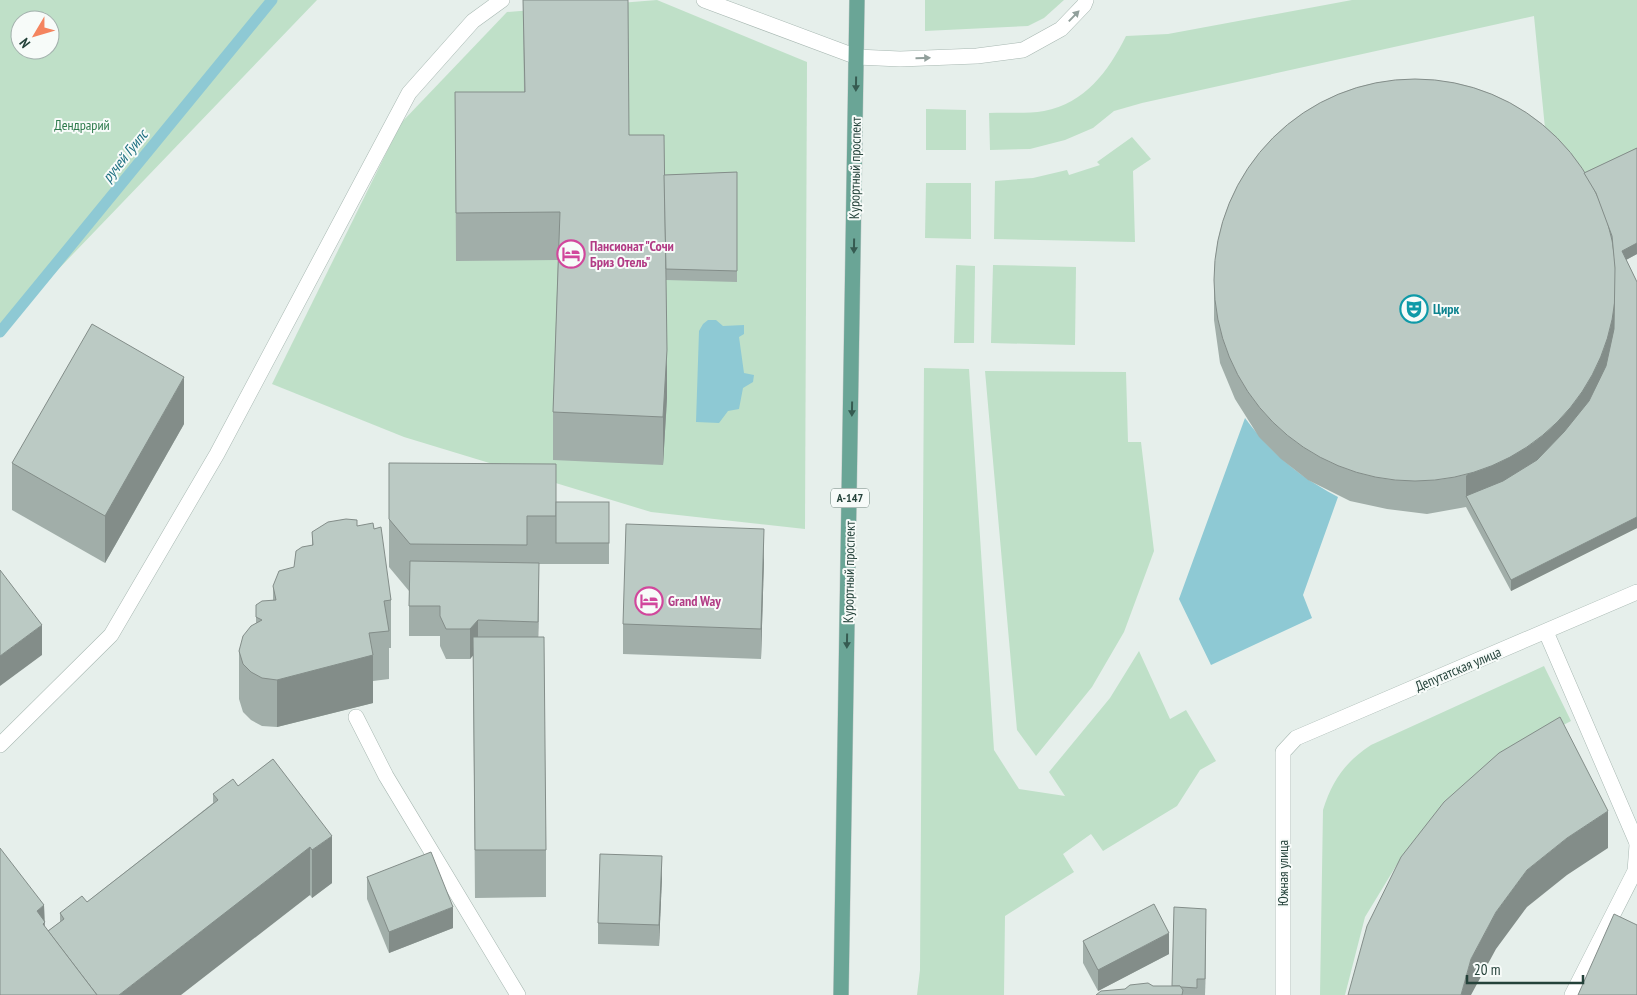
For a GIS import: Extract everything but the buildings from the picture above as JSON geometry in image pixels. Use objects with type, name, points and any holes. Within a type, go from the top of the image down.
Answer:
[{"type":"main road","name":"Курортный проспект","points":[[841,995],[857,0]]},
{"type":"street","points":[[0,745],[111,635],[217,454],[409,94],[473,21],[486,0]]},
{"type":"street","points":[[473,21],[502,0]]},
{"type":"street","points":[[704,0],[856,58],[900,59],[977,56],[1023,50],[1061,29],[1084,5],[1086,0]]},
{"type":"street","name":"Депутатская улица","points":[[1283,752],[1296,738],[1637,592]]},
{"type":"street","points":[[1546,632],[1637,844],[1635,871],[1572,995]]},
{"type":"street","points":[[356,717],[386,776],[518,995]]},
{"type":"street","name":"Южная улица","points":[[1283,752],[1283,995]]},
{"type":"green space","name":"Дендрарий","points":[[0,0],[317,0],[0,330]]},
{"type":"green space","name":"Пансионат \"Сочи Бриз Отель\"","points":[[657,0],[807,62],[805,529],[651,512],[404,437],[272,384],[401,123],[507,12]]},
{"type":"green space","points":[[925,0],[1064,0],[1044,18],[1028,26],[925,31]]},
{"type":"green space","points":[[1352,0],[1637,0],[1637,159],[1575,189],[1548,159],[1534,16],[1142,103],[1114,111],[1093,128],[1065,140],[1030,149],[990,150],[989,113],[1044,111],[1072,101],[1094,84],[1111,62],[1126,36],[1168,34]]},
{"type":"green space","points":[[926,109],[966,110],[966,150],[926,150]]},
{"type":"green space","points":[[1132,137],[1151,159],[1133,171],[1135,242],[994,239],[995,181],[1033,178],[1067,170],[1069,175],[1100,165],[1097,162]]},
{"type":"green space","points":[[926,183],[971,183],[971,239],[925,238]]},
{"type":"green space","points":[[956,265],[975,266],[974,343],[954,343]]},
{"type":"green space","points":[[993,265],[1076,267],[1075,345],[991,343]]},
{"type":"green space","points":[[924,368],[969,369],[994,750],[1019,789],[1065,796],[1049,772],[1110,698],[1139,651],[1170,719],[1186,710],[1216,761],[1200,770],[1177,806],[1103,851],[1091,834],[1063,854],[1074,872],[1005,916],[1004,995],[917,995],[920,970]]},
{"type":"green space","points":[[985,371],[1126,372],[1128,442],[1141,442],[1154,551],[1124,632],[1092,687],[1036,756],[1017,730]]},
{"type":"green space","points":[[1544,666],[1571,721],[1484,767],[1443,805],[1396,866],[1365,917],[1345,995],[1320,995],[1323,810],[1335,781],[1354,758],[1371,745]]},
{"type":"water","points":[[708,320],[716,320],[723,326],[744,325],[744,334],[739,337],[744,373],[754,375],[753,382],[743,388],[739,409],[728,411],[719,423],[696,422],[699,331]]},
{"type":"water","points":[[1245,418],[1265,443],[1287,463],[1310,481],[1338,497],[1303,595],[1312,618],[1211,665],[1179,599]]},
{"type":"waterway","name":"ручей Гуипс","points":[[0,332],[272,0]]},
{"type":"place","name":"Пансионат \"Сочи Бриз Отель\"","points":[[571,254]]},
{"type":"place","name":"Цирк","points":[[1414,309]]},
{"type":"place","name":"Grand Way","points":[[649,601]]}]
